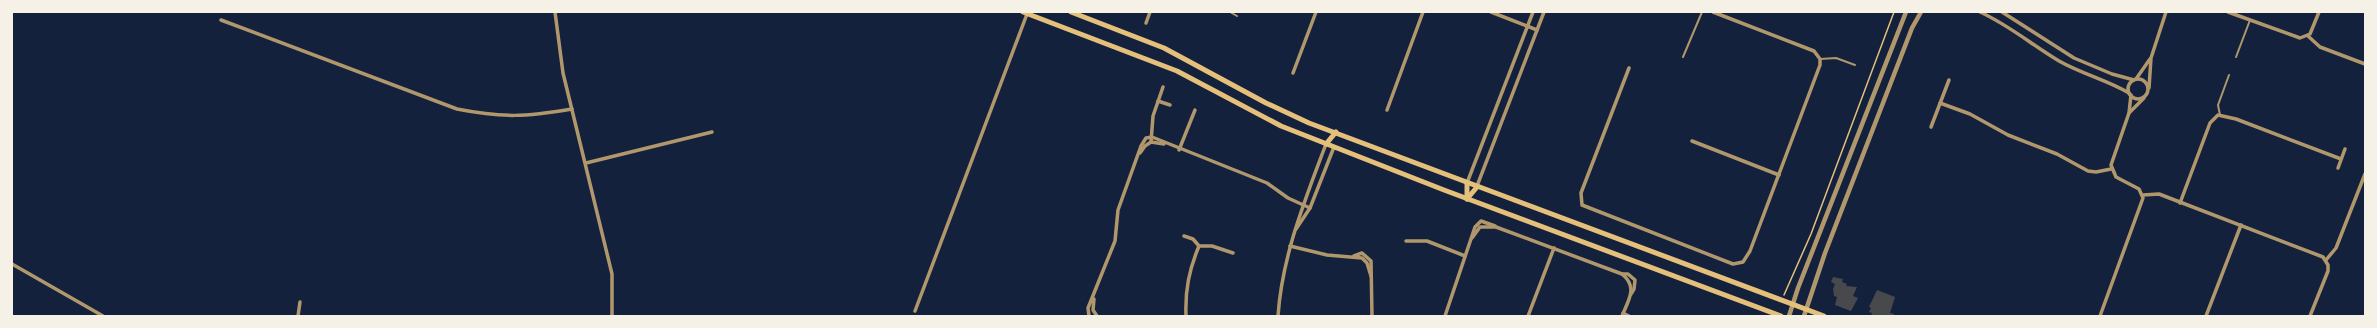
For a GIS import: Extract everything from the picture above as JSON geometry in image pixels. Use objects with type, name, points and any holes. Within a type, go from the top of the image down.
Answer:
[{"type":"main road","points":[[1071,12],[1164,48],[1266,103],[1309,123],[1824,316]]},
{"type":"main road","points":[[1026,13],[1177,71],[1270,121],[1326,144],[1467,199],[1782,316]]},
{"type":"main road","points":[[1326,144],[1336,132]]},
{"type":"main road","points":[[1334,147],[1336,132]]},
{"type":"main road","points":[[1467,183],[1467,199]]},
{"type":"main road","points":[[1467,199],[1477,187]]},
{"type":"street","points":[[555,12],[563,73],[612,274],[612,316]]},
{"type":"street","points":[[1146,23],[1150,12]]},
{"type":"street","points":[[1293,73],[1316,12]]},
{"type":"street","points":[[1387,110],[1423,12]]},
{"type":"street","points":[[1491,12],[1537,30]]},
{"type":"street","points":[[1467,183],[1533,12]]},
{"type":"street","points":[[1477,187],[1544,12]]},
{"type":"street","points":[[1629,68],[1581,193],[1581,202],[1584,207],[1738,264],[1747,258],[1750,251],[1820,65],[1820,59],[1814,51],[1713,12]]},
{"type":"street","points":[[1789,316],[1792,304],[1906,12]]},
{"type":"street","points":[[1804,316],[1825,253],[1912,28],[1921,12]]},
{"type":"street","points":[[1980,12],[2011,29],[2060,61],[2116,85],[2136,99],[2145,97]]},
{"type":"street","points":[[2002,12],[2070,56],[2112,74],[2146,82],[2148,88]]},
{"type":"street","points":[[2129,113],[2145,97],[2148,88],[2151,58],[2166,12]]},
{"type":"street","points":[[2228,12],[2296,37],[2308,36],[2312,31],[2319,12]]},
{"type":"street","points":[[915,311],[1026,13]]},
{"type":"street","points":[[221,20],[457,108],[492,116],[526,117],[572,109]]},
{"type":"street","points":[[2308,36],[2320,47],[2365,64]]},
{"type":"street","points":[[2100,316],[2139,210],[2143,195],[2139,189],[2116,177],[2111,169],[2111,161],[2129,113],[2130,84],[2135,80],[2151,58]]},
{"type":"street","points":[[1931,127],[1949,80]]},
{"type":"street","points":[[1151,142],[1153,116],[1163,87]]},
{"type":"street","points":[[1158,101],[1170,105]]},
{"type":"street","points":[[1940,103],[1970,114],[2008,135],[2056,154],[2088,171],[2096,172],[2111,169]]},
{"type":"street","points":[[1179,150],[1195,110]]},
{"type":"street","points":[[2180,203],[2210,123],[2213,118],[2220,115],[2236,119],[2341,159]]},
{"type":"street","points":[[586,163],[712,132]]},
{"type":"street","points":[[1093,316],[1094,296],[1115,241],[1118,210],[1144,140],[1152,137],[1179,150],[1267,183],[1288,198],[1310,208]]},
{"type":"street","points":[[1692,141],[1779,175]]},
{"type":"street","points":[[1139,156],[1145,146],[1151,142],[1166,144]]},
{"type":"street","points":[[1278,316],[1282,278],[1290,246],[1303,205],[1326,144]]},
{"type":"street","points":[[1295,232],[1310,208],[1334,147]]},
{"type":"street","points":[[2338,168],[2345,149]]},
{"type":"street","points":[[2326,260],[2336,248],[2365,174]]},
{"type":"street","points":[[2143,195],[2159,194],[2319,254],[2326,260],[2328,271],[2310,316]]},
{"type":"street","points":[[2206,316],[2241,225]]},
{"type":"street","points":[[1445,316],[1472,238],[1480,227],[1496,227],[1622,274],[1630,281],[1630,294],[1623,315],[1629,316]]},
{"type":"street","points":[[1184,236],[1193,239],[1199,246],[1212,246],[1233,253]]},
{"type":"street","points":[[1406,241],[1427,242],[1465,256]]},
{"type":"street","points":[[1186,316],[1185,292],[1190,270],[1199,246]]},
{"type":"street","points":[[1290,246],[1327,255],[1354,256],[1365,260],[1371,276],[1372,316]]},
{"type":"street","points":[[1528,316],[1554,248]]},
{"type":"street","points":[[12,264],[103,316]]},
{"type":"street","points":[[298,316],[300,302]]},
{"type":"lane","points":[[1230,12],[1237,16]]},
{"type":"lane","points":[[1683,57],[1702,12]]},
{"type":"lane","points":[[2236,57],[2250,20]]},
{"type":"lane","points":[[1820,59],[1836,58],[1856,65]]},
{"type":"lane","points":[[2220,115],[2218,105],[2229,75]]},
{"type":"path","points":[[1782,300],[1811,234],[1894,12]]},
{"type":"building","points":[[1833,277],[1843,279],[1842,282],[1847,284],[1846,286],[1857,287],[1853,296],[1858,298],[1851,311],[1835,305],[1837,297],[1834,296],[1833,289],[1835,284],[1831,282]]},
{"type":"building","points":[[1877,290],[1895,297],[1890,313],[1894,314],[1893,316],[1871,316],[1872,313],[1869,312],[1871,308],[1869,307]]}]
